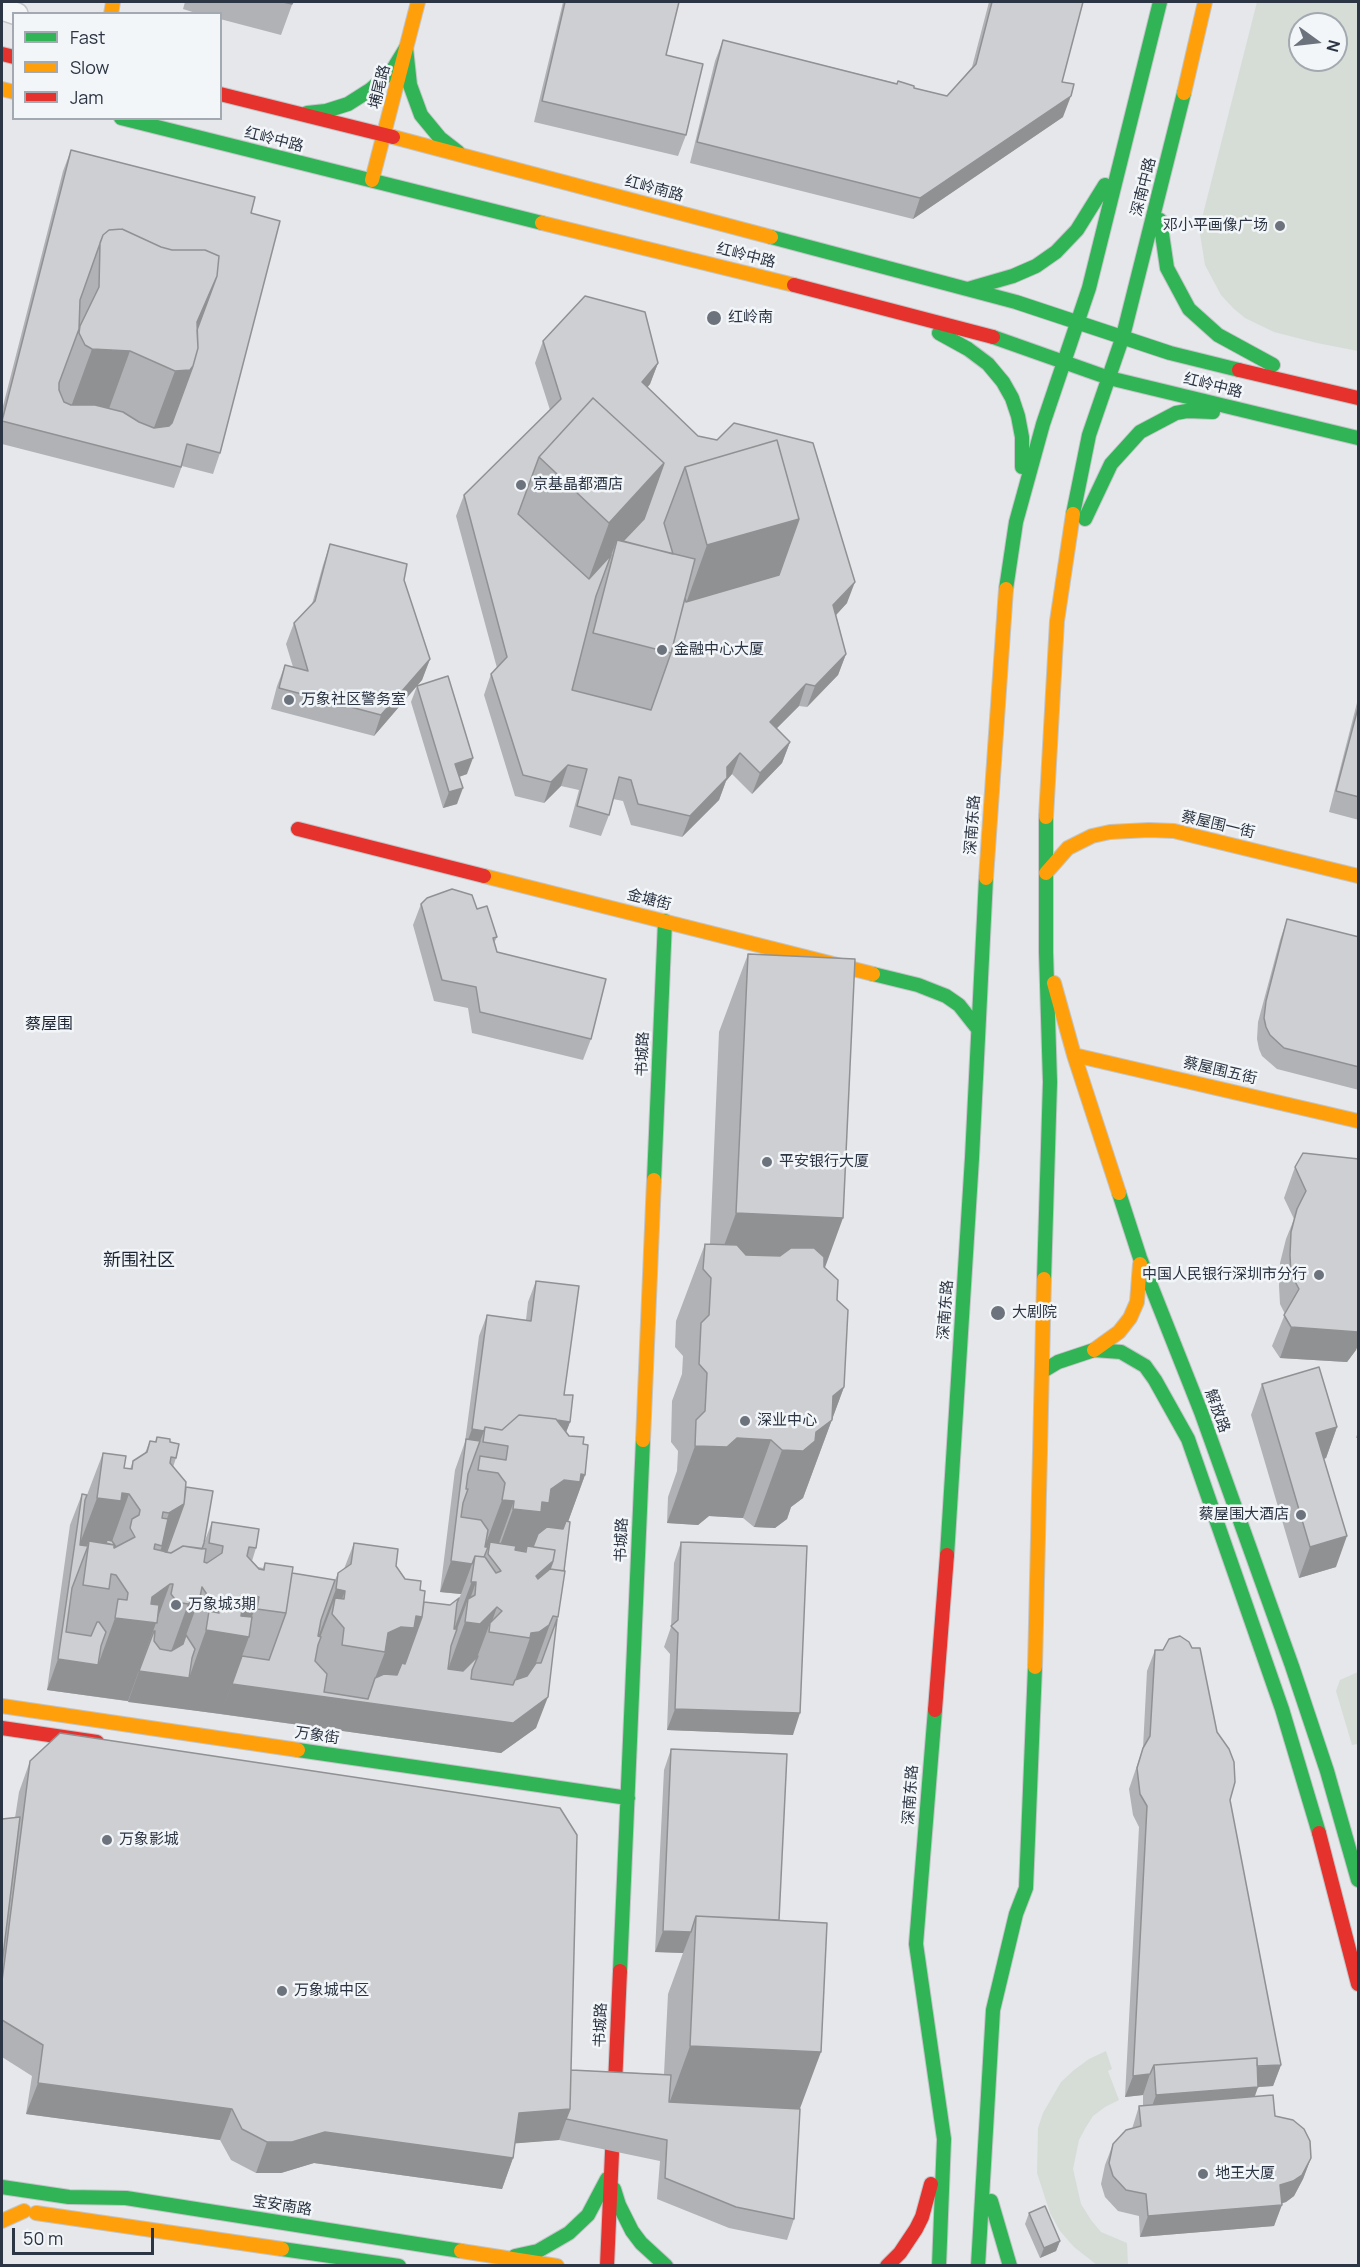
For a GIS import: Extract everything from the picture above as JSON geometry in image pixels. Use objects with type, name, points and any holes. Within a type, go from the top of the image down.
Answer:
[{"type":"main road","name":"埔尾路","points":[[372,180],[418,2]]},
{"type":"main road","name":"深南中路","points":[[1064,362],[1089,288],[1160,2]]},
{"type":"main road","name":"深南中路","points":[[1109,378],[1123,336],[1160,194],[1205,2]]},
{"type":"main road","points":[[298,114],[326,111],[348,104],[365,94],[392,71],[406,48]]},
{"type":"main road","points":[[406,48],[410,85],[421,115],[440,138],[461,154]]},
{"type":"main road","name":"红岭南路","points":[[222,95],[461,154],[1078,321]]},
{"type":"main road","name":"红岭中路","points":[[129,120],[891,309],[1001,339],[1109,378],[1359,438]]},
{"type":"main road","points":[[966,290],[1013,276],[1036,266],[1056,252],[1077,230],[1121,161]]},
{"type":"main road","points":[[1160,194],[1162,244],[1167,268],[1189,309],[1218,335],[1320,389]]},
{"type":"main road","points":[[891,309],[968,349],[988,364],[1003,382],[1012,398],[1022,437],[1022,466],[1016,522]]},
{"type":"main road","name":"红岭中路","points":[[1078,321],[1170,353],[1359,399]]},
{"type":"main road","name":"深南东路","points":[[939,2265],[944,2139],[916,1944],[948,1539],[987,848],[1006,584],[1016,522],[1043,424],[1064,362]]},
{"type":"main road","points":[[978,2265],[993,2010],[1016,1914],[1026,1887],[1038,1586],[1050,1082],[1046,873],[1050,721],[1057,621],[1071,526],[1089,435],[1109,378]]},
{"type":"main road","points":[[1064,574],[1084,520],[1111,464],[1140,432],[1158,420],[1187,411],[1213,412],[1319,429]]},
{"type":"main road","name":"金塘街","points":[[298,830],[932,990],[959,1005],[978,1029]]},
{"type":"main road","name":"蔡屋围一街","points":[[1046,873],[1068,848],[1092,836],[1123,831],[1174,831],[1359,876]]},
{"type":"main road","name":"书城路","points":[[607,2265],[621,1818],[628,1798],[665,921]]},
{"type":"main road","name":"解放路","points":[[1046,952],[1074,1055],[1140,1258],[1201,1413],[1292,1666],[1359,1880]]},
{"type":"main road","name":"蔡屋围五街","points":[[1074,1055],[1359,1120]]},
{"type":"main road","points":[[1043,1371],[1058,1362],[1094,1350],[1114,1337],[1130,1318],[1137,1302],[1140,1258]]},
{"type":"main road","points":[[1094,1350],[1121,1353],[1145,1366],[1188,1438],[1285,1720],[1317,1825],[1359,1984]]},
{"type":"main road","name":"万象街","points":[[2,1706],[628,1798]]},
{"type":"main road","points":[[2,1728],[115,1744]]},
{"type":"main road","points":[[9,1742],[27,1735],[45,1734]]},
{"type":"main road","points":[[887,2265],[909,2241],[922,2217],[944,2139]]},
{"type":"main road","name":"书城路","points":[[502,2258],[538,2251],[558,2241],[574,2229],[596,2203],[608,2176],[612,2159]]},
{"type":"main road","name":"书城路","points":[[612,2159],[615,2191],[625,2218],[641,2243],[666,2265]]},
{"type":"main road","points":[[984,2172],[1002,2244],[1010,2265]]},
{"type":"main road","name":"宝安南路","points":[[4,2186],[69,2197],[126,2198],[557,2265]]},
{"type":"main road","points":[[2,2208],[399,2265]]},
{"type":"main road","points":[[2,2221],[24,2211]]},
{"type":"street","points":[[2,9],[4,2]]},
{"type":"shaded area","name":"邓小平画像广场","points":[[1257,2],[1358,2],[1358,351],[1274,332],[1245,318],[1221,295],[1205,265],[1200,234],[1202,218]]},
{"type":"shaded area","points":[[1358,1672],[1358,1744],[1352,1745],[1336,1691],[1340,1680]]},
{"type":"shaded area","points":[[1106,2051],[1112,2069],[1108,2071],[1119,2100],[1093,2116],[1079,2140],[1073,2169],[1081,2204],[1101,2232],[1127,2243],[1128,2265],[1097,2265],[1074,2247],[1060,2231],[1050,2213],[1037,2173],[1038,2128],[1043,2113],[1061,2082],[1089,2059]]},
{"type":"building","points":[[565,2],[679,2],[666,55],[703,64],[686,135],[542,101]]},
{"type":"building","points":[[992,2],[1083,2],[1062,82],[1074,84],[1071,96],[920,198],[697,142],[723,40],[897,84],[898,81],[914,86],[914,88],[947,96],[976,64]]},
{"type":"building","points":[[71,150],[255,197],[251,213],[280,221],[220,453],[187,444],[181,467],[2,421]],"holes":[[[122,229],[172,250],[205,250],[219,256],[217,276],[197,330],[198,348],[193,366],[172,423],[169,426],[154,428],[123,412],[95,405],[71,405],[64,402],[59,383],[79,329],[80,300],[103,235],[109,230]]]},
{"type":"building","points":[[122,229],[161,247],[172,250],[205,250],[219,256],[217,276],[197,322],[198,348],[190,370],[175,371],[130,351],[92,349],[85,345],[79,333],[80,326],[99,287],[100,243],[103,235],[109,230]]},
{"type":"building","points":[[585,296],[645,312],[658,363],[642,382],[698,436],[717,440],[734,423],[813,443],[855,582],[833,605],[846,654],[815,686],[806,684],[770,722],[790,742],[760,773],[740,753],[727,767],[727,778],[690,816],[638,804],[631,780],[619,777],[609,815],[577,806],[587,769],[568,765],[551,782],[523,775],[491,674],[507,657],[464,495],[561,399],[543,341]],"holes":[[[593,398],[664,463],[644,519],[623,541],[673,554],[664,523],[685,467],[777,440],[799,519],[779,575],[686,602],[685,598],[671,653],[651,710],[572,690],[596,596],[611,555],[589,579],[518,514],[539,457]]]},
{"type":"building","points":[[593,398],[664,463],[609,523],[539,457]]},
{"type":"building","points":[[777,440],[799,519],[707,545],[685,467]]},
{"type":"building","points":[[617,540],[695,559],[671,653],[593,633]]},
{"type":"building","points":[[330,544],[407,564],[404,580],[430,659],[381,715],[279,688],[285,665],[308,671],[294,623],[315,601]]},
{"type":"building","points":[[448,676],[473,758],[455,764],[463,788],[449,792],[417,686]]},
{"type":"building","points":[[1359,704],[1359,797],[1336,791]]},
{"type":"building","points":[[452,889],[472,895],[477,909],[487,906],[497,937],[493,938],[497,952],[606,979],[591,1039],[480,1012],[476,987],[442,980],[421,904],[427,898]]},
{"type":"building","points":[[1287,919],[1359,937],[1359,1067],[1284,1048],[1270,1035],[1266,1027],[1264,1018],[1266,1001]]},
{"type":"building","points":[[748,954],[855,959],[843,1218],[736,1213]]},
{"type":"building","name":"中国人民银行深圳市分行","points":[[1303,1153],[1359,1159],[1358,1332],[1291,1327],[1284,1315],[1299,1289],[1291,1274],[1290,1255],[1291,1232],[1297,1209],[1306,1191],[1295,1167]]},
{"type":"building","points":[[705,1244],[737,1245],[746,1255],[780,1256],[791,1248],[814,1248],[824,1257],[824,1267],[838,1280],[837,1300],[848,1310],[844,1387],[833,1396],[832,1420],[816,1432],[815,1441],[803,1451],[782,1450],[771,1440],[737,1438],[727,1447],[695,1446],[696,1420],[705,1411],[707,1373],[699,1364],[701,1323],[709,1315],[711,1278],[703,1269]]},
{"type":"building","points":[[536,1281],[579,1286],[564,1395],[573,1395],[570,1422],[519,1415],[502,1430],[485,1427],[484,1431],[472,1429],[487,1315],[531,1321]]},
{"type":"building","points":[[1319,1367],[1337,1427],[1316,1433],[1347,1536],[1310,1547],[1262,1384]]},
{"type":"building","points":[[519,1415],[556,1419],[569,1436],[584,1437],[583,1444],[588,1445],[585,1475],[581,1474],[580,1482],[564,1480],[551,1489],[549,1503],[542,1502],[541,1512],[513,1509],[514,1501],[502,1500],[505,1483],[498,1473],[478,1470],[480,1456],[506,1460],[508,1446],[483,1442],[485,1427],[502,1430]]},
{"type":"building","points":[[157,1437],[170,1439],[170,1442],[179,1444],[176,1458],[171,1457],[170,1463],[186,1482],[184,1504],[169,1513],[163,1512],[162,1518],[168,1519],[162,1546],[155,1544],[154,1549],[171,1553],[183,1546],[206,1549],[204,1562],[207,1563],[222,1553],[223,1546],[209,1543],[212,1522],[259,1529],[256,1548],[249,1547],[247,1556],[259,1569],[264,1570],[265,1563],[293,1567],[286,1613],[257,1609],[259,1597],[255,1596],[242,1608],[241,1616],[252,1617],[249,1637],[206,1630],[209,1611],[219,1613],[202,1587],[200,1597],[188,1604],[177,1602],[171,1594],[173,1584],[152,1597],[151,1604],[159,1605],[157,1623],[115,1618],[118,1599],[127,1600],[128,1593],[116,1575],[111,1574],[109,1589],[83,1585],[89,1541],[114,1545],[114,1548],[135,1537],[130,1528],[132,1519],[139,1515],[140,1510],[129,1494],[122,1493],[121,1501],[97,1498],[103,1453],[126,1456],[124,1468],[132,1469],[133,1461],[147,1452],[150,1441],[156,1442]]},
{"type":"building","points":[[466,1439],[480,1441],[468,1474],[466,1489],[468,1489],[461,1517],[481,1520],[488,1530],[485,1547],[488,1547],[484,1557],[475,1556],[472,1564],[451,1561]]},
{"type":"building","points":[[186,1487],[213,1491],[204,1543],[202,1549],[183,1546],[171,1553],[165,1552],[184,1504]]},
{"type":"building","points":[[82,1494],[87,1495],[80,1545],[88,1546],[72,1588],[66,1632],[91,1636],[99,1622],[106,1632],[98,1665],[58,1659]]},
{"type":"building","points":[[566,1521],[570,1522],[564,1571],[550,1569],[555,1550],[533,1547],[538,1534],[547,1527],[563,1529]]},
{"type":"building","points":[[107,1540],[112,1541],[116,1547],[106,1543]]},
{"type":"building","points":[[490,1542],[516,1546],[515,1550],[526,1552],[527,1546],[555,1550],[553,1561],[536,1576],[538,1579],[550,1569],[565,1571],[558,1617],[553,1616],[549,1625],[539,1632],[531,1633],[530,1638],[489,1632],[490,1623],[502,1611],[497,1607],[480,1624],[465,1622],[468,1599],[475,1595],[476,1582],[471,1582],[475,1556],[485,1557],[496,1573],[501,1571],[488,1554]]},
{"type":"building","points":[[681,1542],[807,1546],[800,1713],[675,1709],[678,1633],[671,1626],[678,1620]]},
{"type":"building","points":[[354,1543],[398,1549],[396,1566],[405,1579],[421,1581],[420,1590],[425,1591],[422,1617],[416,1616],[414,1628],[401,1627],[388,1633],[385,1652],[342,1645],[344,1628],[332,1614],[335,1598],[344,1599],[345,1591],[336,1589],[338,1573],[351,1564]]},
{"type":"building","points":[[292,1573],[335,1580],[321,1620],[318,1636],[321,1637],[315,1661],[327,1674],[324,1692],[368,1699],[375,1678],[384,1674],[397,1675],[402,1663],[405,1664],[422,1617],[424,1602],[450,1605],[459,1598],[454,1629],[457,1629],[451,1646],[448,1669],[463,1671],[478,1656],[471,1679],[513,1685],[515,1680],[527,1676],[536,1663],[541,1663],[557,1619],[548,1697],[513,1723],[232,1684],[242,1656],[269,1660],[286,1613]]},
{"type":"building","points":[[154,1631],[154,1641],[160,1649],[171,1651],[183,1644],[186,1635],[195,1649],[189,1678],[139,1671]]},
{"type":"building","points":[[1180,1636],[1189,1642],[1192,1648],[1200,1648],[1217,1732],[1229,1749],[1234,1762],[1235,1782],[1230,1800],[1281,2065],[1257,2066],[1257,2058],[1154,2065],[1150,2074],[1133,2076],[1147,1806],[1140,1794],[1137,1768],[1143,1748],[1150,1736],[1155,1650],[1163,1650],[1169,1639]]},
{"type":"building","name":"万象城中区","points":[[60,1733],[560,1808],[577,1835],[570,2109],[519,2113],[513,2158],[325,2132],[292,2142],[267,2142],[242,2129],[232,2109],[38,2083],[43,2045],[2,2020],[2,1981],[30,1761]]},
{"type":"building","points":[[671,1749],[787,1754],[779,1920],[696,1916],[691,1932],[663,1931]]},
{"type":"building","points":[[20,1817],[2,1964],[2,1819]]},
{"type":"building","points":[[696,1916],[827,1923],[821,2052],[690,2046]]},
{"type":"building","points":[[1257,2058],[1258,2087],[1156,2095],[1154,2065]]},
{"type":"building","points":[[571,2070],[671,2075],[669,2102],[800,2109],[794,2219],[736,2207],[665,2178],[667,2140],[566,2119],[570,2109]]},
{"type":"building","name":"地王大厦","points":[[1273,2095],[1275,2116],[1293,2120],[1304,2129],[1310,2141],[1311,2158],[1302,2175],[1280,2185],[1282,2205],[1148,2216],[1146,2194],[1126,2190],[1113,2176],[1109,2163],[1113,2144],[1126,2130],[1141,2126],[1139,2106]]},
{"type":"building","points":[[1045,2206],[1060,2241],[1044,2248],[1029,2213]]},
{"type":"traffic: fast","points":[[1006,589],[1016,522],[1043,424],[1089,288],[1160,2]]},
{"type":"traffic: fast","points":[[406,48],[410,85],[421,115],[440,138],[458,152]]},
{"type":"traffic: fast","points":[[307,113],[326,111],[348,104],[370,90],[392,71],[406,48]]},
{"type":"traffic: fast","points":[[1073,514],[1089,435],[1123,336],[1184,93]]},
{"type":"traffic: fast","points":[[129,120],[542,223]]},
{"type":"traffic: fast","points":[[968,289],[1013,276],[1036,266],[1056,252],[1077,230],[1105,185]]},
{"type":"traffic: fast","points":[[1160,220],[1167,268],[1189,309],[1218,335],[1273,365]]},
{"type":"traffic: fast","points":[[771,237],[1016,302],[1170,353],[1239,370]]},
{"type":"traffic: fast","points":[[939,333],[968,349],[988,364],[1003,382],[1018,416],[1022,437],[1022,467]]},
{"type":"traffic: fast","points":[[993,337],[1109,378],[1358,438]]},
{"type":"traffic: fast","points":[[1085,519],[1111,464],[1140,432],[1176,413],[1213,412]]},
{"type":"traffic: fast","points":[[1044,1279],[1050,1082],[1046,952],[1046,817]]},
{"type":"traffic: fast","points":[[947,1555],[972,1158],[986,878]]},
{"type":"traffic: fast","points":[[654,1180],[665,921]]},
{"type":"traffic: fast","points":[[873,974],[918,985],[946,996],[959,1005],[978,1029]]},
{"type":"traffic: fast","points":[[1119,1193],[1140,1258],[1201,1412],[1292,1666],[1327,1771],[1358,1880]]},
{"type":"traffic: fast","points":[[1043,1371],[1058,1362],[1094,1350],[1121,1352],[1145,1366],[1155,1380],[1188,1439],[1282,1709],[1319,1833]]},
{"type":"traffic: fast","points":[[620,1971],[643,1440]]},
{"type":"traffic: fast","points":[[978,2266],[993,2010],[1016,1914],[1026,1888],[1035,1667]]},
{"type":"traffic: fast","points":[[935,1710],[916,1944],[944,2139],[939,2266]]},
{"type":"traffic: fast","points":[[298,1750],[628,1798]]},
{"type":"traffic: fast","points":[[515,2256],[538,2251],[569,2233],[588,2215],[607,2179]]},
{"type":"traffic: fast","points":[[2,2187],[69,2197],[126,2198],[461,2251]]},
{"type":"traffic: fast","points":[[614,2189],[632,2231],[641,2243],[666,2266]]},
{"type":"traffic: fast","points":[[991,2201],[1010,2266]]},
{"type":"traffic: fast","points":[[282,2249],[399,2266]]},
{"type":"traffic: slow","points":[[111,12],[113,2]]},
{"type":"traffic: slow","points":[[372,180],[418,2]]},
{"type":"traffic: slow","points":[[1184,93],[1205,2]]},
{"type":"traffic: slow","points":[[2,89],[12,92]]},
{"type":"traffic: slow","points":[[393,137],[771,237]]},
{"type":"traffic: slow","points":[[542,223],[794,285]]},
{"type":"traffic: slow","points":[[1046,817],[1057,621],[1073,514]]},
{"type":"traffic: slow","points":[[986,878],[1006,589]]},
{"type":"traffic: slow","points":[[1046,873],[1068,848],[1092,836],[1110,832],[1149,830],[1174,831],[1358,876]]},
{"type":"traffic: slow","points":[[484,876],[873,974]]},
{"type":"traffic: slow","points":[[1054,983],[1074,1055],[1119,1193]]},
{"type":"traffic: slow","points":[[1074,1055],[1358,1121]]},
{"type":"traffic: slow","points":[[643,1440],[654,1180]]},
{"type":"traffic: slow","points":[[1094,1350],[1119,1332],[1130,1318],[1137,1302],[1140,1264]]},
{"type":"traffic: slow","points":[[1035,1667],[1044,1279]]},
{"type":"traffic: slow","points":[[2,1706],[298,1750]]},
{"type":"traffic: slow","points":[[2,2221],[24,2211]]},
{"type":"traffic: slow","points":[[36,2213],[282,2249]]},
{"type":"traffic: slow","points":[[461,2251],[557,2266]]},
{"type":"traffic: jam","points":[[2,54],[12,56]]},
{"type":"traffic: jam","points":[[222,94],[393,137]]},
{"type":"traffic: jam","points":[[794,285],[993,337]]},
{"type":"traffic: jam","points":[[1239,370],[1358,398]]},
{"type":"traffic: jam","points":[[298,829],[484,876]]},
{"type":"traffic: jam","points":[[935,1710],[947,1555]]},
{"type":"traffic: jam","points":[[2,1728],[97,1742]]},
{"type":"traffic: jam","points":[[1319,1833],[1358,1984]]},
{"type":"traffic: jam","points":[[607,2266],[620,1971]]},
{"type":"traffic: jam","points":[[887,2266],[900,2253],[916,2229],[922,2217],[931,2184]]},
{"type":"place","name":"邓小平画像广场","points":[[1280,226]]},
{"type":"place","name":"红岭南","points":[[714,318]]},
{"type":"place","name":"京基晶都酒店","points":[[521,485]]},
{"type":"place","name":"金融中心大厦","points":[[662,650]]},
{"type":"place","name":"万象社区警务室","points":[[289,700]]},
{"type":"place","name":"平安银行大厦","points":[[767,1162]]},
{"type":"place","name":"中国人民银行深圳市分行","points":[[1319,1275]]},
{"type":"place","name":"大剧院","points":[[998,1313]]},
{"type":"place","name":"深业中心","points":[[745,1421]]},
{"type":"place","name":"蔡屋围大酒店","points":[[1301,1515]]},
{"type":"place","name":"万象城3期","points":[[176,1605]]},
{"type":"place","name":"万象影城","points":[[107,1840]]},
{"type":"place","name":"万象城中区","points":[[282,1991]]},
{"type":"place","name":"地王大厦","points":[[1203,2174]]},
{"type":"district","name":"蔡屋围","points":[[49,1025]]},
{"type":"district","name":"新围社区","points":[[139,1261]]}]
